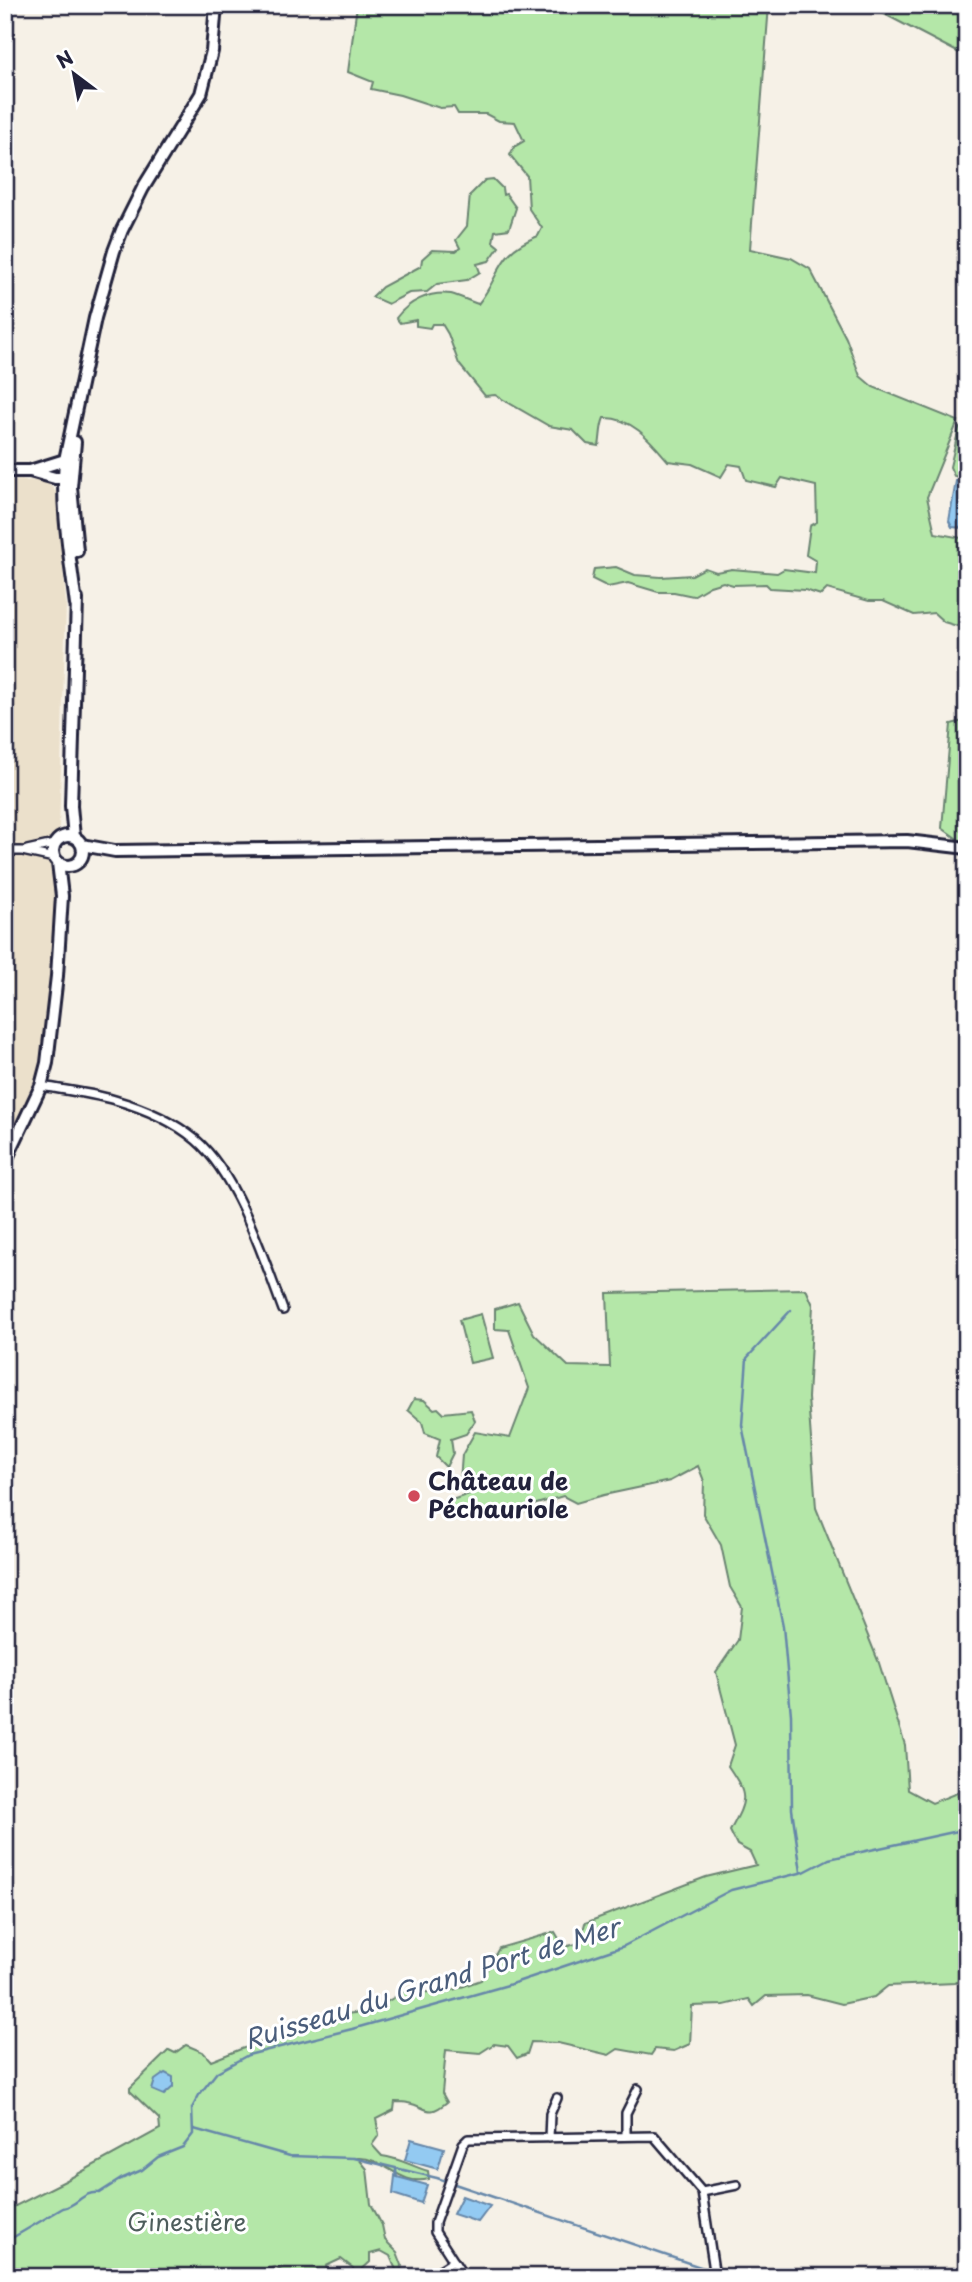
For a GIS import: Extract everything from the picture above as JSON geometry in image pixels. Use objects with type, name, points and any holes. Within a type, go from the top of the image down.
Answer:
[{"type":"street","points":[[62,896],[56,860],[68,841],[71,806],[76,606],[66,520],[69,461],[79,401],[95,318],[122,230],[158,162],[192,111],[206,82],[216,5]]},
{"type":"street","points":[[5,471],[30,471],[69,461]]},
{"type":"street","points":[[30,471],[55,478],[68,478]]},
{"type":"street","points":[[68,841],[82,858]]},
{"type":"street","points":[[5,851],[22,851],[68,841],[115,850],[895,841],[967,848]]},
{"type":"street","points":[[5,1162],[41,1086],[51,1041],[62,896],[71,866],[82,858],[115,850]]},
{"type":"street","points":[[22,851],[71,866]]},
{"type":"street","points":[[41,1086],[114,1099],[161,1118],[198,1141],[212,1157],[236,1196],[283,1310]]},
{"type":"street","points":[[626,2136],[626,2113],[638,2089]]},
{"type":"street","points":[[550,2138],[550,2114],[557,2098]]},
{"type":"street","points":[[464,2277],[435,2232],[435,2223],[463,2144],[468,2140],[626,2136],[654,2136],[702,2192],[715,2276]]},
{"type":"street","points":[[702,2192],[737,2185]]},
{"type":"street","points":[[427,2275],[432,2275],[454,2262]]},
{"type":"shaded area","points":[[5,480],[41,481],[56,492],[66,603],[59,830],[49,1013],[43,1061],[34,1093],[17,1133],[5,1133]]},
{"type":"green space","points":[[357,5],[769,5],[750,249],[791,258],[810,269],[846,338],[860,376],[873,387],[958,421],[927,497],[935,533],[967,539],[967,629],[944,622],[934,613],[914,615],[883,601],[869,601],[827,589],[821,595],[805,590],[770,588],[766,584],[733,585],[723,582],[693,596],[658,592],[628,583],[608,587],[592,579],[594,569],[616,567],[635,575],[661,577],[692,575],[705,568],[716,572],[732,569],[777,573],[784,569],[815,573],[816,561],[806,555],[810,526],[817,522],[816,486],[782,478],[776,487],[746,480],[741,466],[729,464],[721,477],[692,464],[668,461],[640,432],[623,421],[614,419],[604,418],[599,446],[587,444],[573,430],[549,426],[495,395],[485,396],[459,364],[442,324],[432,324],[430,328],[416,326],[416,320],[400,323],[396,318],[401,312],[413,303],[435,294],[451,294],[478,304],[507,257],[514,249],[538,236],[542,228],[529,209],[527,176],[510,155],[514,147],[524,141],[515,122],[499,121],[486,114],[458,114],[454,107],[440,108],[371,89],[373,82],[348,72]]},
{"type":"green space","points":[[867,5],[967,5],[967,57]]},
{"type":"green space","points":[[493,179],[502,188],[503,195],[506,194],[516,208],[509,229],[495,231],[493,242],[499,247],[489,261],[477,264],[480,272],[467,280],[437,284],[427,292],[409,293],[388,304],[372,297],[382,287],[421,266],[422,259],[432,250],[456,251],[460,248],[456,240],[467,226],[470,195],[485,180]]},
{"type":"green space","points":[[959,428],[967,429],[967,479],[954,476],[950,467]]},
{"type":"green space","points":[[967,720],[967,842],[959,840],[942,828],[951,724]]},
{"type":"green space","name":"Ginestière","points":[[806,1289],[813,1305],[808,1398],[816,1508],[879,1663],[905,1745],[908,1790],[932,1803],[967,1789],[967,1979],[955,1983],[888,1986],[874,1997],[842,2004],[807,1995],[766,1996],[754,2006],[749,1999],[724,2005],[692,2006],[690,2044],[674,2051],[655,2049],[651,2055],[618,2049],[609,2055],[558,2043],[531,2042],[527,2054],[517,2058],[508,2046],[494,2044],[480,2053],[446,2050],[442,2093],[447,2102],[431,2111],[408,2103],[395,2102],[394,2110],[376,2119],[379,2135],[372,2145],[382,2156],[428,2171],[429,2179],[409,2179],[376,2162],[358,2158],[367,2169],[371,2204],[382,2225],[385,2240],[397,2252],[401,2270],[396,2270],[390,2256],[381,2251],[370,2254],[370,2262],[358,2273],[359,2277],[355,2277],[353,2268],[341,2259],[326,2266],[326,2277],[322,2277],[319,2270],[308,2272],[308,2277],[290,2276],[275,2267],[251,2274],[251,2277],[5,2277],[5,2211],[160,2129],[159,2119],[130,2088],[169,2050],[175,2053],[186,2045],[203,2052],[211,2061],[292,2033],[311,2018],[371,2011],[407,1990],[442,1994],[481,1980],[499,1948],[555,1932],[564,1947],[580,1943],[585,1923],[706,1877],[756,1865],[750,1852],[737,1845],[730,1831],[740,1812],[743,1798],[740,1785],[728,1766],[735,1745],[716,1672],[738,1640],[742,1607],[730,1587],[721,1545],[703,1514],[704,1481],[698,1466],[670,1481],[576,1503],[563,1496],[530,1506],[523,1513],[505,1510],[488,1518],[473,1519],[471,1513],[452,1518],[449,1501],[475,1492],[460,1481],[462,1455],[475,1432],[510,1438],[529,1388],[509,1330],[495,1329],[495,1309],[518,1302],[534,1334],[568,1366],[610,1367],[607,1293]]},
{"type":"green space","points":[[481,1314],[493,1358],[470,1363],[459,1320]]},
{"type":"green space","points":[[414,1399],[424,1400],[443,1413],[471,1410],[475,1421],[466,1434],[451,1439],[453,1453],[446,1467],[436,1457],[440,1439],[425,1433],[422,1422],[408,1410]]},
{"type":"water","points":[[956,481],[967,481],[967,524],[962,528],[952,527],[949,521]]},
{"type":"water","points":[[165,2073],[173,2077],[173,2087],[164,2095],[152,2090],[155,2080]]},
{"type":"water","points":[[411,2139],[444,2148],[438,2169],[405,2160]]},
{"type":"water","points":[[396,2167],[397,2177],[427,2185],[421,2203],[393,2194]]},
{"type":"water","points":[[462,2196],[490,2206],[478,2222],[453,2214]]},
{"type":"waterway","points":[[791,1310],[747,1358],[742,1425],[783,1626],[791,1715],[792,1809],[801,1872]]},
{"type":"waterway","name":"Ruisseau du Grand Port de Mer","points":[[5,2238],[12,2238],[63,2208],[73,2205],[84,2196],[99,2193],[142,2170],[158,2157],[183,2147],[193,2134],[192,2108],[199,2095],[217,2072],[248,2055],[508,1985],[624,1946],[731,1890],[804,1872],[829,1859],[967,1829]]},
{"type":"waterway","points":[[194,2129],[290,2156],[354,2158],[437,2178],[730,2277]]},
{"type":"place","name":"Château de Péchauriole","points":[[414,1496]]}]
